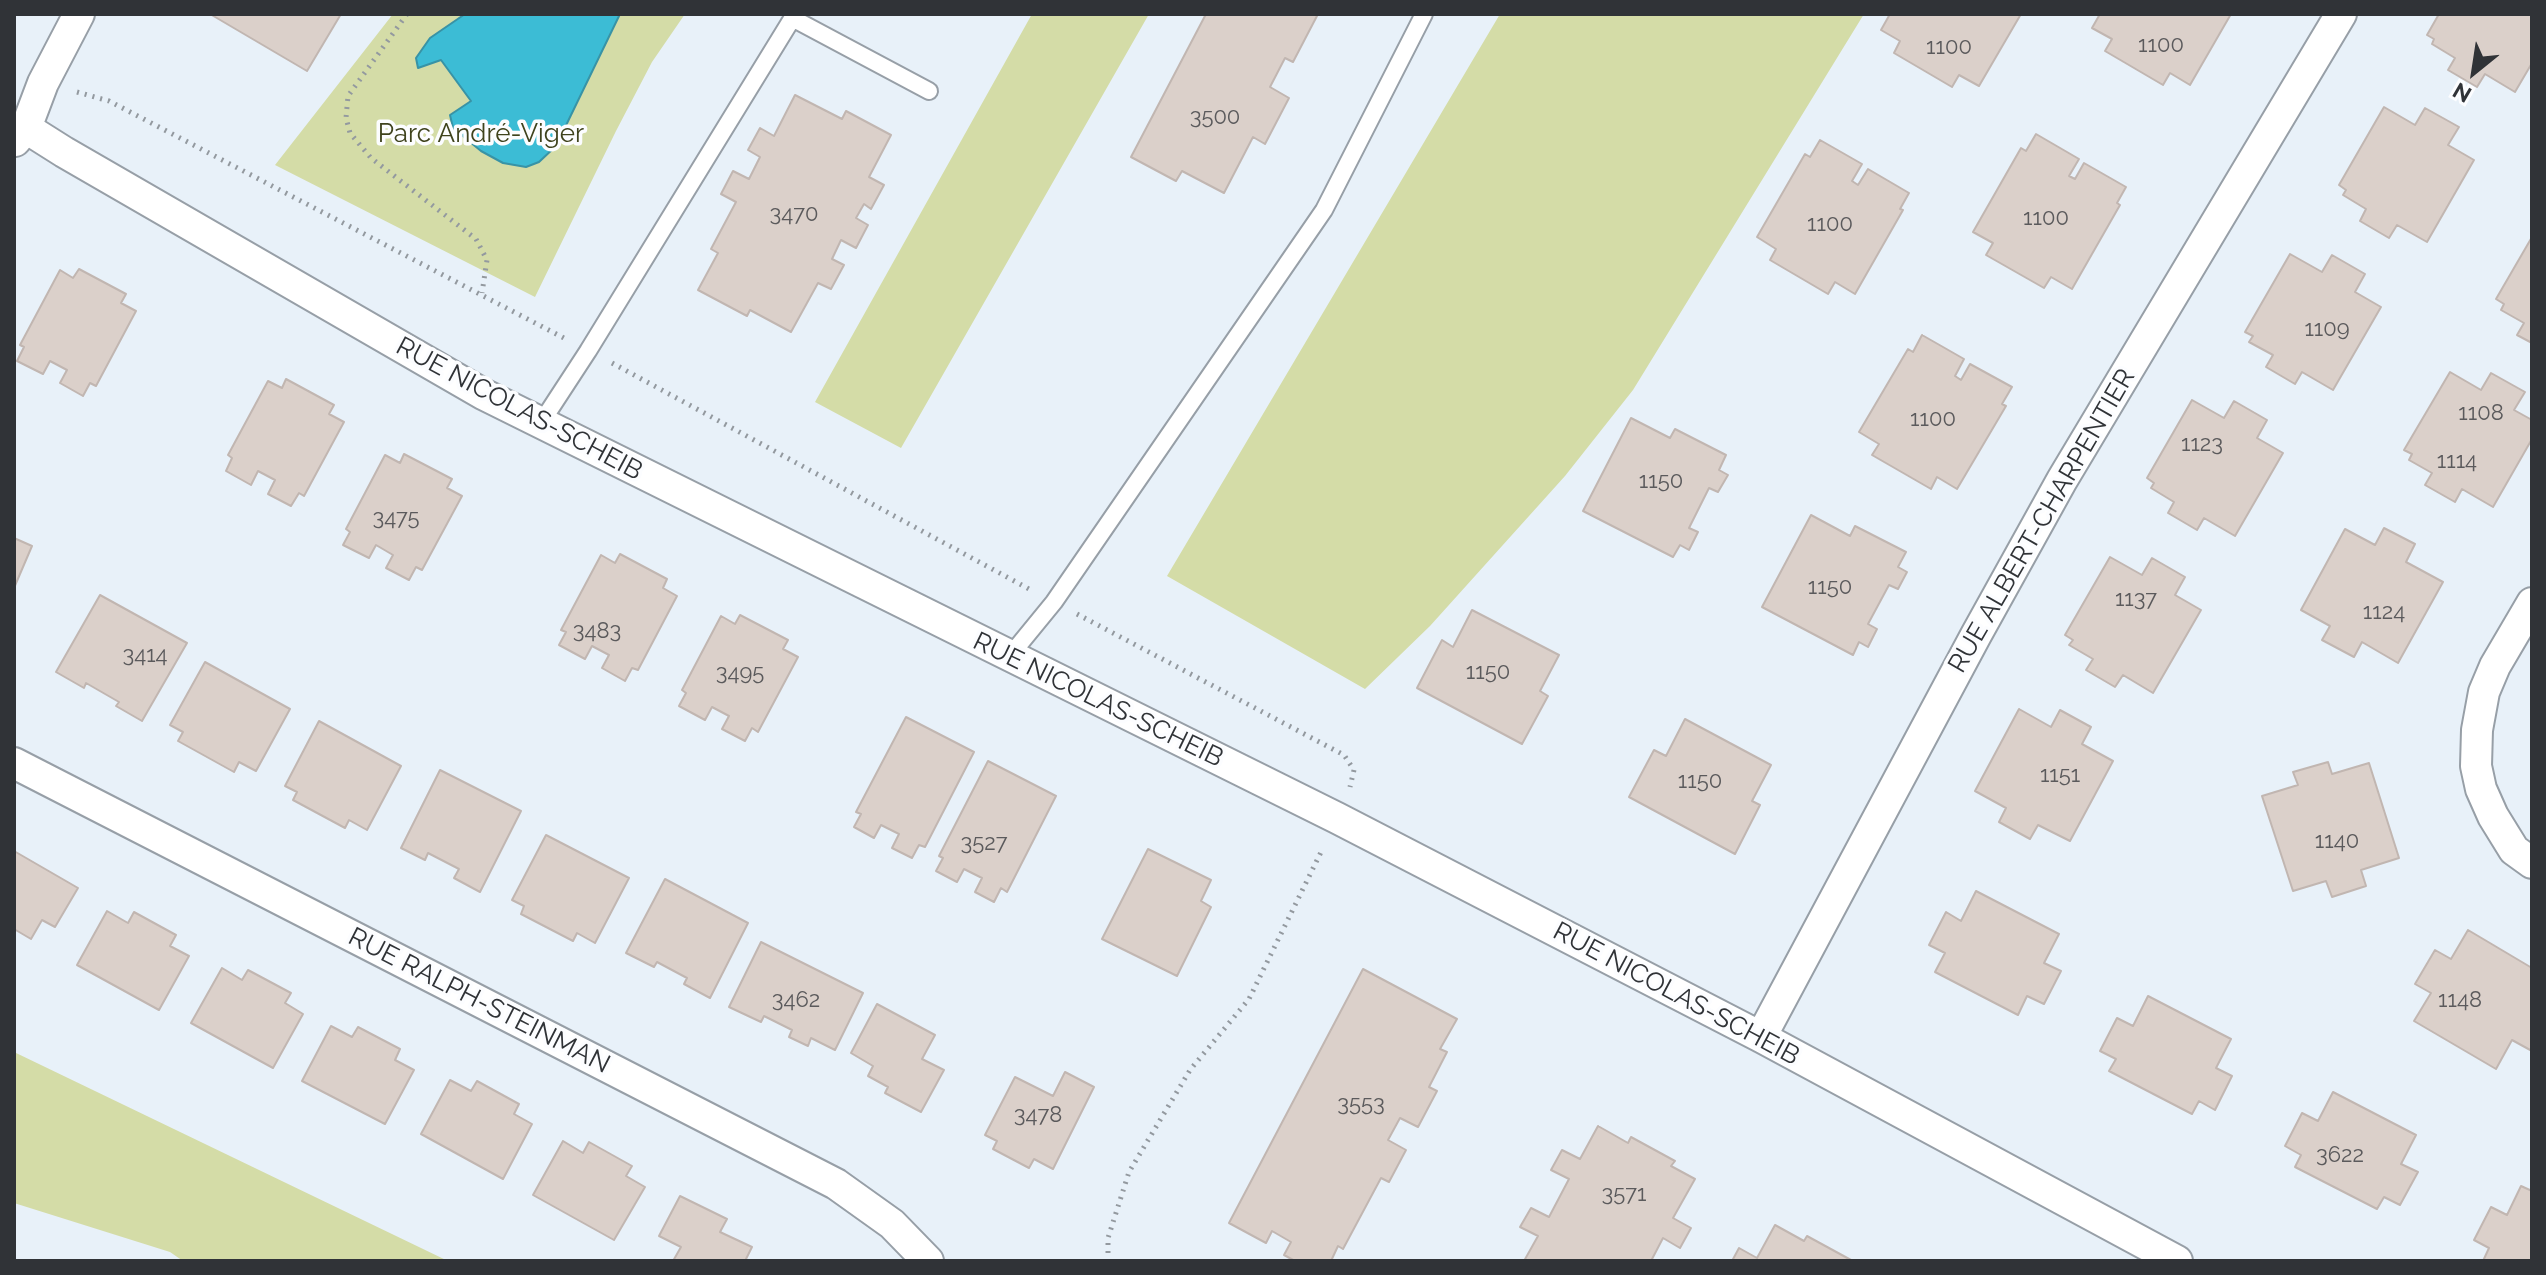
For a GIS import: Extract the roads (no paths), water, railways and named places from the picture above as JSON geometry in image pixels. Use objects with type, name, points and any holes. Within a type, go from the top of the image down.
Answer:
[{"type":"street","points":[[20,135],[79,14]]},
{"type":"street","name":"RUE ALBERT-CHARPENTIER","points":[[1761,1037],[2062,480],[2341,14]]},
{"type":"street","name":"RUE NICOLAS-SCHEIB","points":[[20,135],[64,152],[483,394],[1337,818],[1761,1037],[2177,1261]]},
{"type":"street","points":[[2532,603],[2495,666],[2484,692],[2477,730],[2476,766],[2481,789],[2493,816],[2514,850],[2532,863]]},
{"type":"street","name":"RUE RALPH-STEINMAN","points":[[14,763],[836,1184],[892,1224],[928,1261]]},
{"type":"lane","points":[[1009,657],[1054,602],[1324,210],[1424,14]]},
{"type":"lane","points":[[541,423],[794,16],[929,91]]},
{"type":"water","points":[[465,14],[620,14],[556,146],[539,162],[526,167],[503,163],[481,151],[453,128],[450,115],[471,101],[441,60],[418,68],[416,58],[430,38]]},
{"type":"park label","name":"Parc André-Viger","points":[[481,134]]}]
